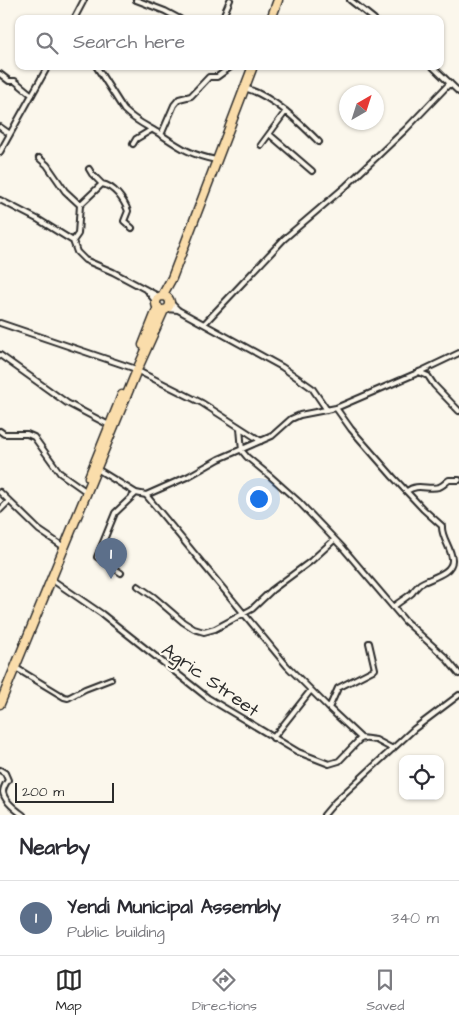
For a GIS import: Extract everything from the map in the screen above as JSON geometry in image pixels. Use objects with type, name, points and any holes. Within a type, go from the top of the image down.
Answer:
[{"type":"highway","points":[[272,15],[278,0]]},
{"type":"highway","points":[[0,704],[16,668],[61,545],[109,426],[163,303],[252,70]]},
{"type":"highway","points":[[0,692],[97,469],[135,369]]},
{"type":"street","points":[[76,15],[84,0]]},
{"type":"street","points":[[136,0],[172,15]]},
{"type":"street","points":[[224,15],[230,0]]},
{"type":"street","points":[[350,0],[369,15]]},
{"type":"street","points":[[0,152],[46,70]]},
{"type":"street","points":[[99,70],[124,110],[141,125],[161,135],[184,151],[216,160]]},
{"type":"street","points":[[161,135],[174,105],[179,99],[191,96],[209,77],[217,77],[227,70]]},
{"type":"street","points":[[436,70],[459,92]]},
{"type":"street","points":[[0,74],[9,80],[15,81],[32,95]]},
{"type":"street","points":[[204,324],[284,239],[363,170],[450,83]]},
{"type":"street","points":[[245,88],[254,91],[286,111],[319,142]]},
{"type":"street","points":[[261,146],[286,111]]},
{"type":"street","points":[[0,127],[10,134]]},
{"type":"street","points":[[133,144],[136,139],[151,130]]},
{"type":"street","points":[[269,134],[312,171]]},
{"type":"street","points":[[39,158],[47,165],[65,191],[80,205]]},
{"type":"street","points":[[89,169],[102,184],[110,186],[122,199],[128,211],[124,221],[132,228]]},
{"type":"street","points":[[73,241],[78,234],[80,205],[102,184]]},
{"type":"street","points":[[0,200],[39,220],[73,241],[77,252],[86,260],[113,272],[147,291],[163,303],[282,367],[312,388],[327,410]]},
{"type":"street","points":[[163,303],[178,310]]},
{"type":"street","points":[[0,323],[135,369],[202,403],[261,441]]},
{"type":"street","points":[[97,469],[136,493],[146,494],[189,476],[272,436],[296,417],[336,408],[459,353]]},
{"type":"street","points":[[0,355],[67,403],[109,426]]},
{"type":"street","points":[[419,372],[428,376],[459,411]]},
{"type":"street","points":[[336,408],[351,430],[423,509],[442,526],[442,532],[450,548],[451,566],[442,574],[420,584],[393,607]]},
{"type":"street","points":[[240,428],[242,451],[246,457],[299,502],[405,621],[445,657],[459,674]]},
{"type":"street","points":[[0,431],[4,434],[27,434],[34,437],[60,473],[84,490]]},
{"type":"street","points":[[407,491],[412,487],[437,487],[449,480],[459,480]]},
{"type":"street","points":[[0,492],[39,530],[61,545]]},
{"type":"street","points":[[121,573],[97,557],[115,513],[136,493]]},
{"type":"street","points":[[146,494],[287,666],[361,738],[376,740],[393,749]]},
{"type":"street","points":[[0,510],[10,500]]},
{"type":"street","points":[[138,586],[183,622],[194,629],[204,632],[215,629],[244,615],[280,583],[311,561],[334,540]]},
{"type":"street","name":"Agric Street","points":[[49,578],[102,614],[208,698],[298,752],[329,764],[339,761],[361,738]]},
{"type":"street","points":[[329,708],[338,688],[375,669],[369,643]]},
{"type":"street","points":[[16,668],[64,698],[111,679]]},
{"type":"street","points":[[273,738],[311,690]]},
{"type":"street","points":[[324,815],[414,729],[459,695]]},
{"type":"street","points":[[0,770],[7,776],[8,780],[3,793],[13,808],[23,815]]},
{"type":"place","name":"Yendi Municipal Assembly","points":[[111,579]]}]
